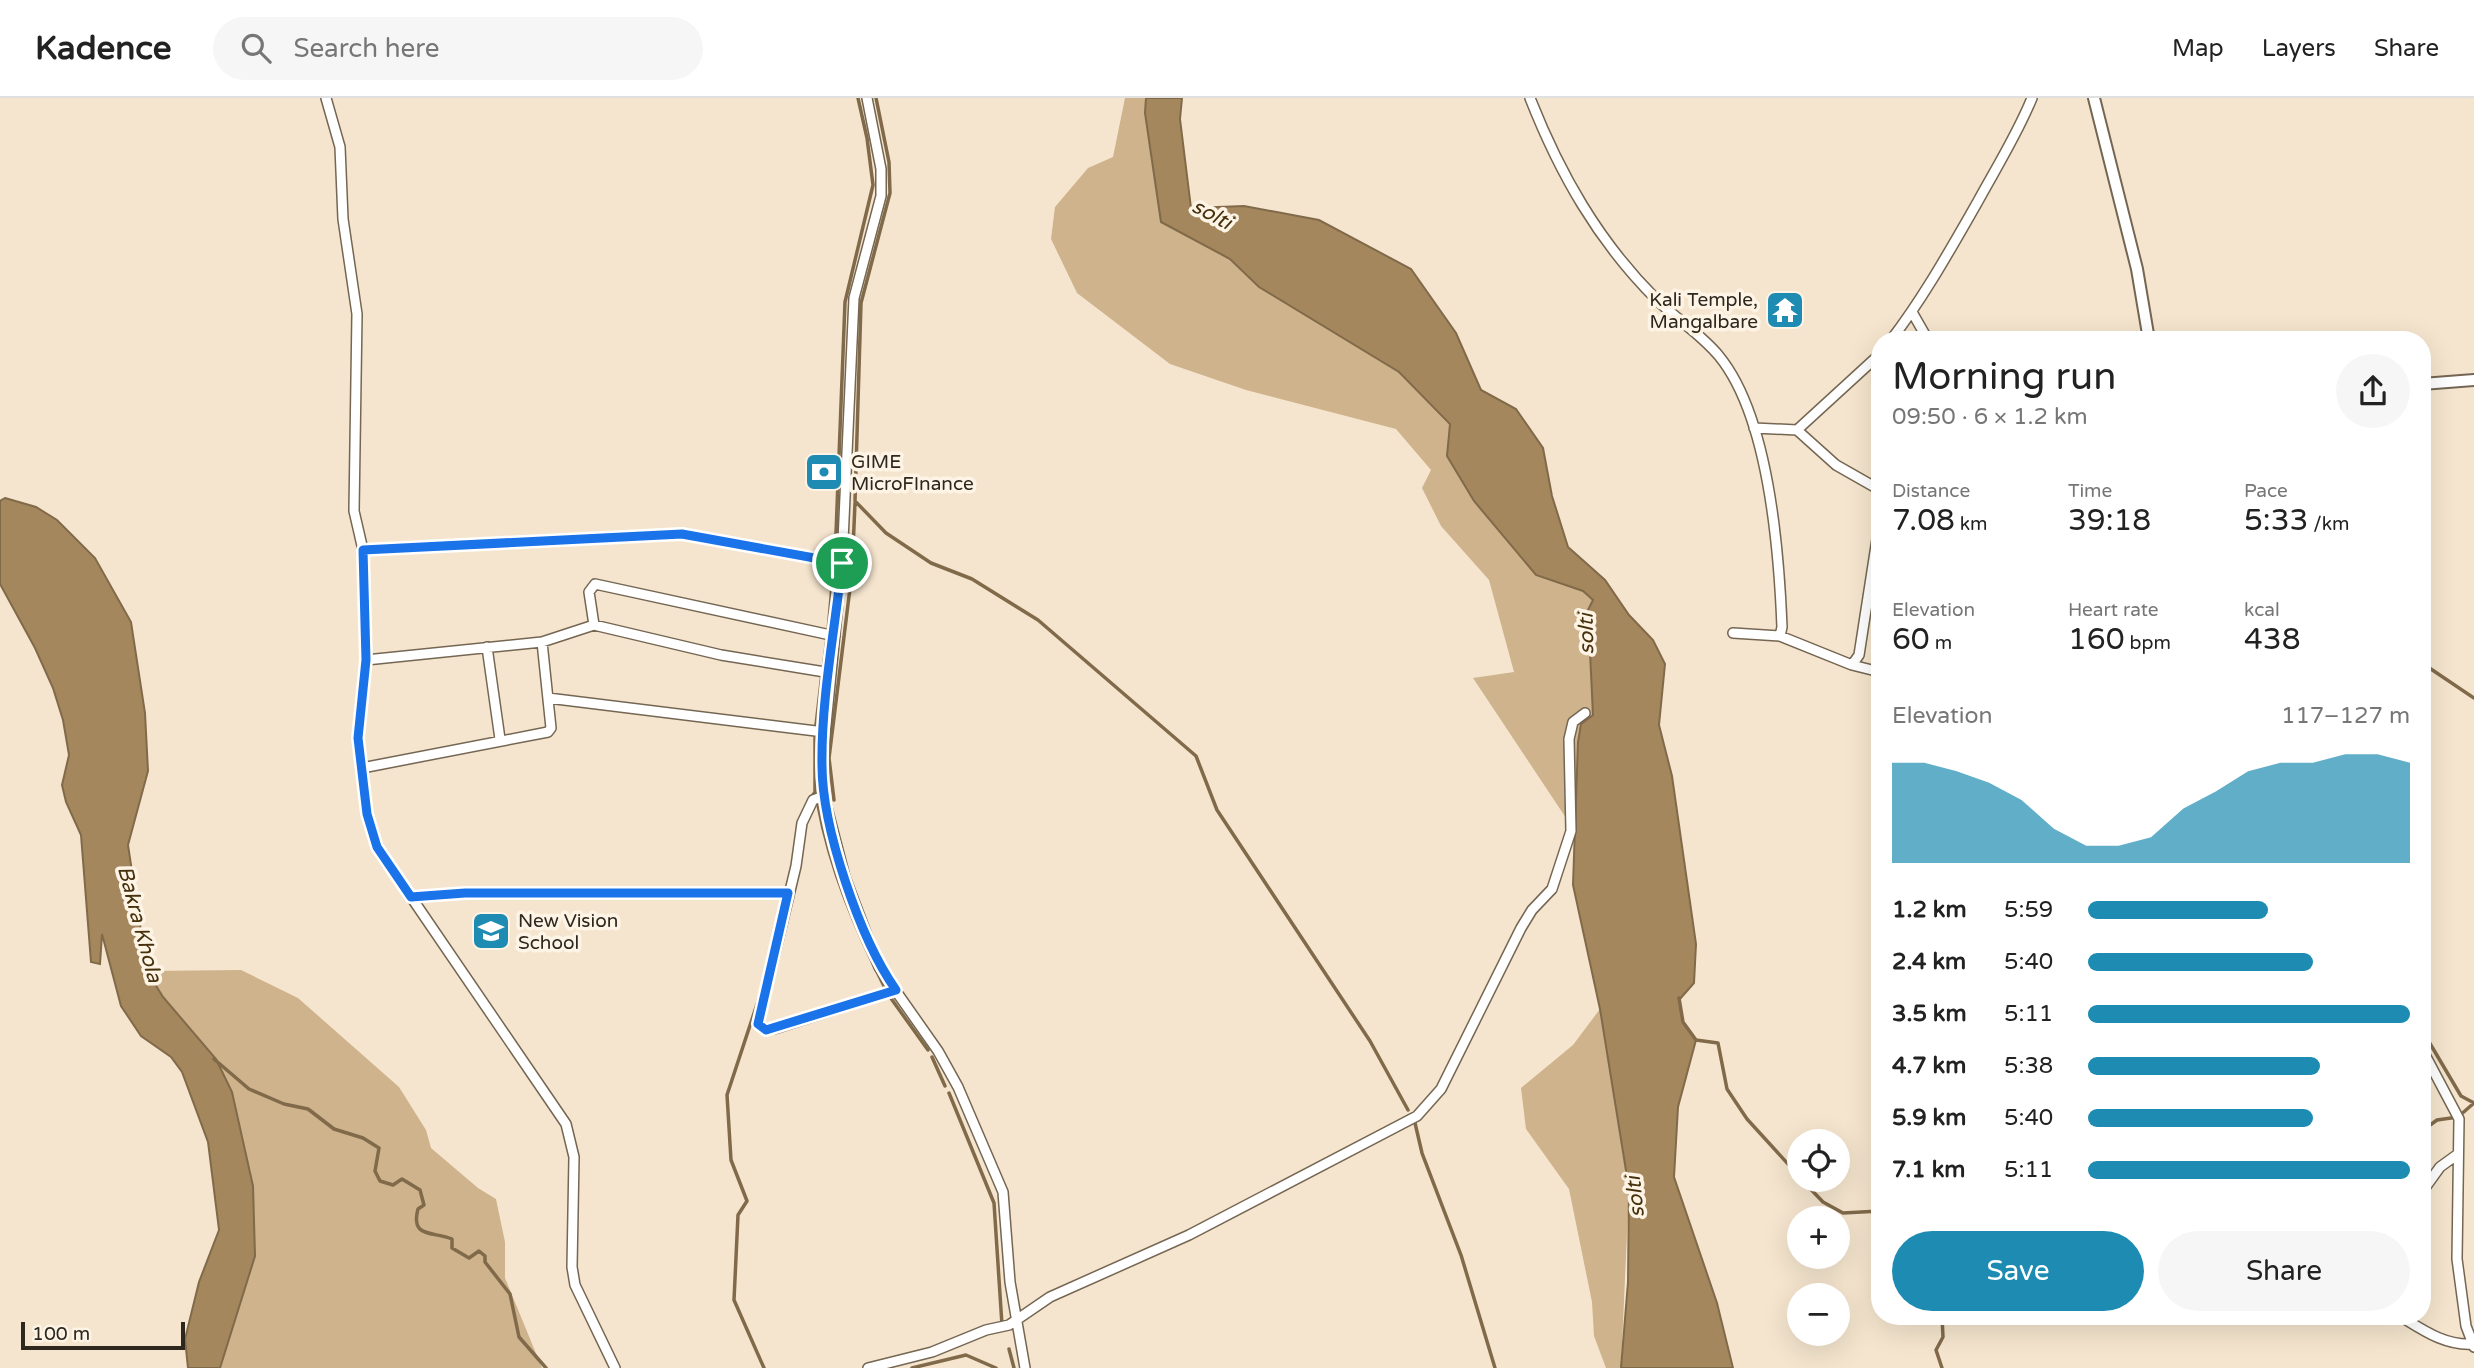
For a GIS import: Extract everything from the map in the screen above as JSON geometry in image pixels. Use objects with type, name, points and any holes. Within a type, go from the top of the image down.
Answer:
[{"type":"street","points":[[326,98],[340,147],[343,219],[357,314],[354,511],[363,550],[366,660],[358,738],[370,831],[377,847],[566,1124],[573,1157],[572,1266],[575,1284],[615,1368]]},
{"type":"street","points":[[867,98],[881,169],[881,196],[854,298],[842,563],[824,732],[824,796],[845,877],[879,967],[938,1051],[958,1087],[1003,1192],[1016,1321],[1025,1368]]},
{"type":"street","points":[[1530,98],[1565,177],[1607,245],[1657,300],[1719,356],[1742,398],[1754,428],[1776,536],[1780,636]]},
{"type":"street","points":[[1898,331],[1912,312],[2022,123],[2032,98]]},
{"type":"street","points":[[2094,98],[2137,269],[2147,331]]},
{"type":"street","points":[[1912,312],[1923,331]]},
{"type":"street","points":[[1797,430],[1871,362]]},
{"type":"street","points":[[2431,383],[2474,380]]},
{"type":"street","points":[[1754,428],[1797,430],[1836,466],[1871,485]]},
{"type":"street","points":[[363,550],[682,534],[842,563]]},
{"type":"street","points":[[1852,665],[1859,655],[1871,578]]},
{"type":"street","points":[[594,625],[589,592],[595,584],[835,636]]},
{"type":"street","points":[[366,660],[542,642],[594,625],[721,655],[831,673]]},
{"type":"street","points":[[1733,634],[1780,636],[1871,670]]},
{"type":"street","points":[[362,768],[500,739],[548,732],[551,728],[542,642]]},
{"type":"street","points":[[487,647],[500,739]]},
{"type":"street","points":[[548,698],[824,732]]},
{"type":"street","points":[[868,1368],[932,1352],[1016,1321],[1050,1297],[1189,1235],[1245,1203],[1417,1116],[1430,1104],[1521,928],[1532,910],[1552,889],[1571,831],[1569,739],[1573,722],[1585,713]]},
{"type":"street","points":[[824,796],[813,800],[802,823],[758,1024],[762,1029],[777,1028],[896,990]]},
{"type":"street","points":[[411,897],[492,893],[788,893]]},
{"type":"street","points":[[2416,1325],[2440,1339],[2458,1345],[2473,1346],[2466,1326],[2457,1259],[2459,1119],[2431,1066]]},
{"type":"street","points":[[2431,1180],[2440,1167],[2458,1154]]},
{"type":"shaded area","points":[[1125,98],[1146,98],[1145,113],[1162,222],[1230,259],[1259,287],[1399,372],[1450,424],[1447,456],[1536,575],[1583,591],[1593,600],[1588,610],[1593,715],[1574,830],[1473,678],[1514,672],[1489,580],[1441,526],[1422,488],[1431,470],[1396,429],[1246,390],[1170,364],[1077,293],[1051,239],[1055,207],[1088,168],[1113,157]]},
{"type":"shaded area","points":[[241,970],[298,998],[399,1087],[426,1130],[431,1148],[478,1188],[496,1199],[505,1242],[505,1278],[542,1368],[220,1368],[255,1256],[253,1185],[232,1092],[216,1059],[163,997],[147,971]]},
{"type":"shaded area","points":[[1600,1009],[1629,1189],[1621,1368],[1606,1368],[1594,1336],[1592,1302],[1569,1189],[1526,1129],[1521,1088],[1573,1045]]},
{"type":"water","name":"solti","points":[[1146,98],[1182,98],[1180,119],[1191,208],[1244,206],[1319,220],[1411,269],[1456,333],[1481,390],[1516,409],[1543,448],[1552,496],[1568,547],[1605,580],[1629,615],[1653,640],[1665,664],[1659,725],[1672,776],[1696,944],[1694,983],[1679,1000],[1683,1022],[1696,1040],[1678,1107],[1674,1177],[1717,1303],[1733,1368],[1621,1368],[1628,1282],[1629,1189],[1600,1009],[1573,885],[1578,742],[1581,724],[1593,715],[1588,610],[1593,600],[1583,591],[1536,575],[1474,501],[1447,456],[1450,424],[1399,372],[1259,287],[1230,259],[1161,222],[1145,113]]},
{"type":"water","points":[[5,498],[36,507],[57,520],[95,558],[131,622],[145,713],[148,771],[128,845],[147,971],[163,997],[216,1059],[232,1092],[253,1186],[255,1256],[220,1368],[188,1368],[185,1339],[199,1282],[219,1230],[208,1142],[182,1072],[171,1057],[141,1036],[121,1006],[102,934],[100,964],[91,962],[81,835],[66,802],[62,785],[69,755],[63,720],[53,688],[35,648],[0,584],[0,501]]},
{"type":"waterway","points":[[835,559],[845,302],[873,185],[858,98]]},
{"type":"waterway","points":[[876,98],[889,162],[890,193],[861,303],[855,501],[886,533],[931,563],[972,579],[1038,620],[1196,756],[1217,810],[1370,1041],[1408,1110]]},
{"type":"waterway","points":[[834,800],[829,758],[852,572],[855,503]]},
{"type":"waterway","points":[[828,631],[834,564]]},
{"type":"waterway","points":[[823,670],[827,638]]},
{"type":"waterway","points":[[2431,669],[2474,698]]},
{"type":"waterway","points":[[816,725],[822,674]]},
{"type":"waterway","points":[[806,806],[815,792],[815,734]]},
{"type":"waterway","points":[[818,805],[829,853],[845,900],[886,990]]},
{"type":"waterway","points":[[772,948],[776,929]]},
{"type":"waterway","points":[[763,986],[727,1095],[731,1160],[747,1201],[738,1215],[734,1300],[764,1368]]},
{"type":"waterway","points":[[890,997],[928,1050]]},
{"type":"waterway","points":[[1679,998],[1683,1022],[1696,1040],[1718,1043],[1727,1089],[1747,1119],[1787,1163]]},
{"type":"waterway","points":[[2431,1045],[2461,1096],[2474,1103]]},
{"type":"waterway","points":[[932,1057],[945,1086]]},
{"type":"waterway","points":[[214,1059],[249,1089],[284,1104],[308,1109],[334,1129],[363,1138],[379,1148],[375,1171],[380,1181],[393,1185],[402,1179],[420,1190],[424,1205],[418,1209],[416,1219],[420,1230],[452,1239],[452,1248],[469,1258],[479,1251],[485,1256],[485,1262],[510,1294],[519,1337],[546,1368]]},
{"type":"waterway","points":[[949,1093],[994,1203],[1002,1325]]},
{"type":"waterway","points":[[2431,1124],[2437,1120],[2458,1117],[2474,1103]]},
{"type":"waterway","points":[[1415,1123],[1422,1153],[1461,1255],[1495,1368]]},
{"type":"waterway","points":[[1813,1192],[1823,1202],[1843,1213],[1871,1211]]},
{"type":"waterway","points":[[1942,1325],[1943,1337],[1936,1350],[1942,1368]]},
{"type":"waterway","points":[[1009,1349],[1014,1368]]},
{"type":"waterway","points":[[912,1368],[966,1355],[996,1368]]},
{"type":"place","name":"Kali Temple, Mangalbare","points":[[1785,310]]},
{"type":"place","name":"GIME MicroFInance","points":[[824,472]]},
{"type":"place","name":"New Vision School","points":[[491,931]]},
{"type":"route","points":[[682,534],[842,563],[824,732],[822,765],[825,800],[845,877],[879,967],[896,990],[777,1028],[762,1029],[758,1024],[788,893],[465,893],[411,897],[377,847],[367,814],[358,738],[366,660],[363,550],[682,534]]},
{"type":"water label","name":"Bakra Khola","points":[[140,924]]}]
